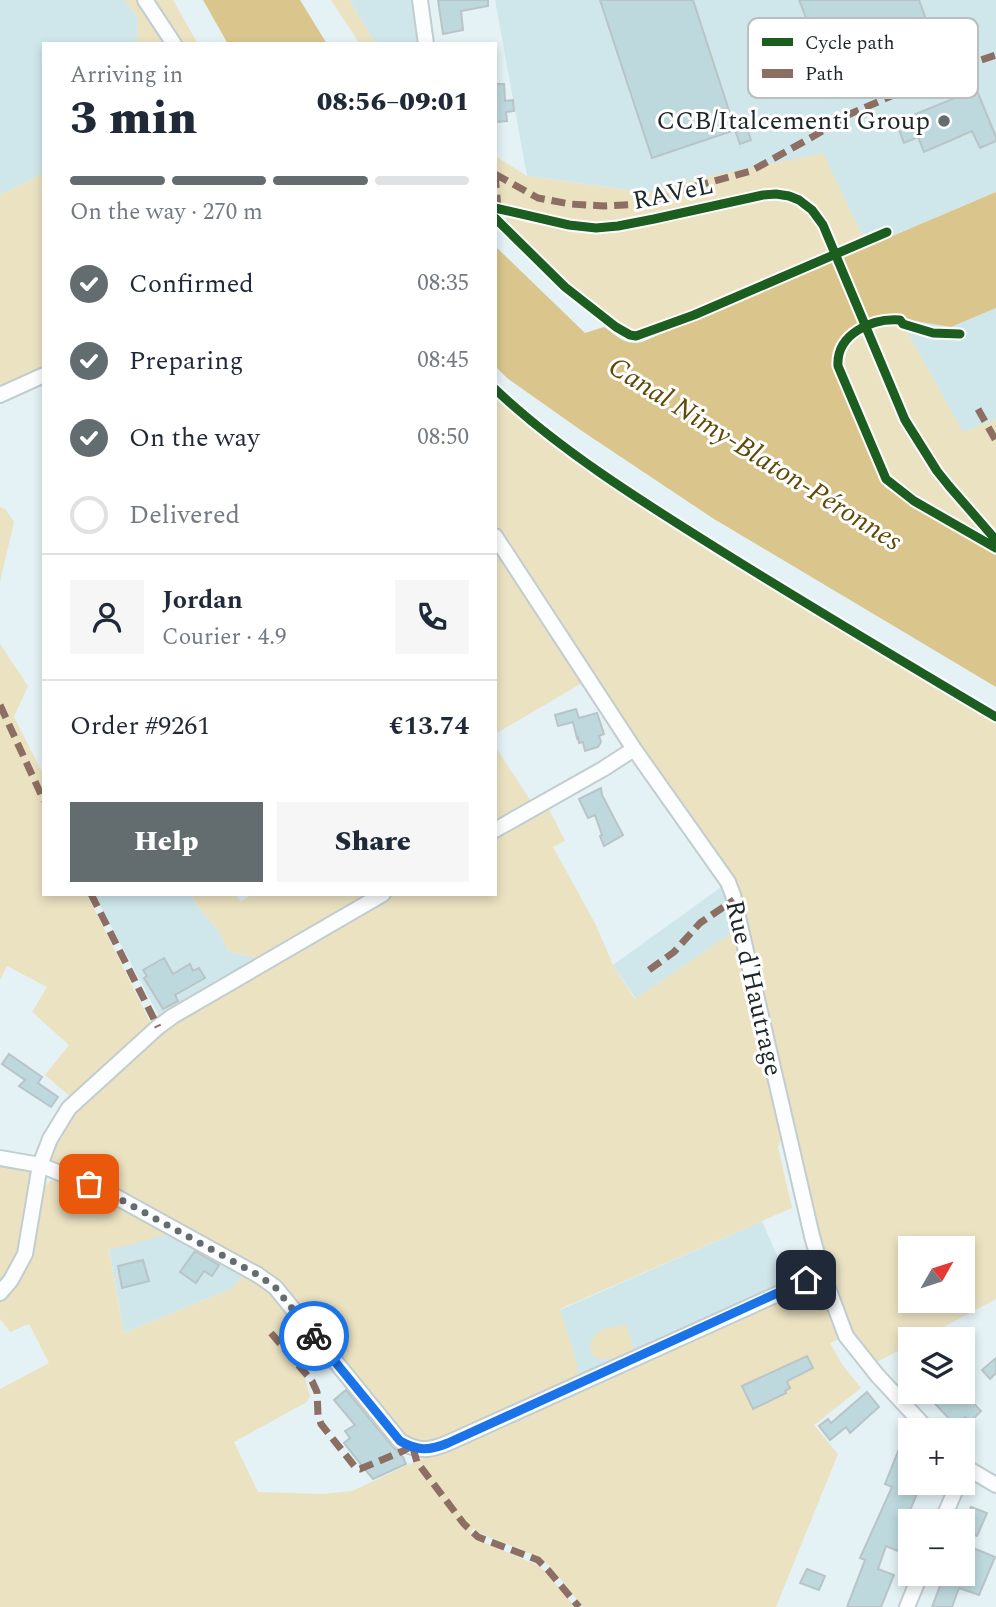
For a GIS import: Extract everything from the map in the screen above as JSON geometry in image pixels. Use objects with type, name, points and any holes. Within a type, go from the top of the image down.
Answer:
[{"type":"street","points":[[145,0],[173,42]]},
{"type":"street","points":[[420,0],[426,42]]},
{"type":"street","points":[[0,395],[42,376]]},
{"type":"street","name":"Rue d'Hautrage","points":[[497,539],[634,749],[728,882],[822,1272],[846,1336],[917,1418]]},
{"type":"street","points":[[497,829],[634,749]]},
{"type":"street","points":[[0,1293],[25,1254],[40,1165],[50,1139],[69,1108],[173,1016],[380,896]]},
{"type":"street","points":[[0,1158],[40,1165],[109,1193],[258,1275],[275,1287],[400,1441],[413,1448],[437,1448],[822,1272]]},
{"type":"street","points":[[975,1475],[996,1485]]},
{"type":"street","points":[[907,1607],[915,1586]]},
{"type":"shaded area","points":[[0,0],[125,0],[138,19],[137,42],[42,42],[42,174],[0,195]]},
{"type":"shaded area","points":[[125,0],[173,0],[197,42],[137,42],[138,19]]},
{"type":"shaded area","points":[[331,0],[349,0],[375,42],[359,42]]},
{"type":"shaded area","points":[[349,0],[415,0],[422,42],[375,42]]},
{"type":"shaded area","points":[[495,0],[996,0],[996,192],[867,246],[823,154],[678,183],[651,193],[527,176]]},
{"type":"shaded area","points":[[823,153],[864,239],[643,332],[631,332],[615,323],[565,283],[506,225],[507,206],[497,202],[497,157],[527,176],[651,193],[678,183]]},
{"type":"shaded area","points":[[42,174],[42,368],[0,388],[0,195]]},
{"type":"shaded area","points":[[996,308],[996,419],[963,433],[903,324],[884,324],[886,315],[951,327]]},
{"type":"shaded area","points":[[884,324],[903,324],[963,432],[996,419],[996,533],[988,540],[898,486],[890,475],[843,367],[842,358],[844,350],[854,339]]},
{"type":"shaded area","points":[[497,398],[529,426],[595,474],[996,718],[996,1299],[975,1310],[975,1236],[898,1236],[898,1313],[970,1313],[944,1327],[898,1327],[898,1351],[875,1363],[853,1333],[830,1343],[861,1388],[814,1425],[838,1454],[776,1607],[583,1607],[550,1566],[539,1557],[479,1533],[474,1528],[470,1534],[478,1540],[535,1564],[545,1571],[575,1607],[0,1607],[0,1389],[49,1363],[29,1324],[10,1332],[0,1319],[0,1298],[14,1282],[39,1192],[53,1178],[119,1207],[169,1234],[109,1250],[124,1333],[233,1288],[245,1273],[264,1284],[324,1354],[304,1375],[310,1396],[307,1402],[234,1442],[258,1492],[323,1494],[352,1491],[822,1272],[733,895],[589,679],[497,733]]},
{"type":"shaded area","points":[[0,507],[5,509],[14,522],[0,582]]},
{"type":"shaded area","points":[[0,644],[28,686],[14,717],[42,772],[42,896],[88,896],[152,1026],[72,1098],[45,1075],[69,1045],[32,1012],[47,987],[7,966],[0,980]]},
{"type":"shaded area","points":[[497,749],[538,812],[548,807],[565,841],[553,847],[596,925],[613,965],[635,999],[736,930],[782,1136],[778,1147],[792,1208],[560,1309],[579,1379],[449,1437],[420,1445],[402,1436],[273,1277],[51,1160],[50,1153],[67,1119],[87,1099],[178,1021],[263,969],[256,958],[230,952],[217,929],[192,896],[236,896],[241,901],[250,896],[497,896]]},
{"type":"shaded area","points":[[724,885],[736,930],[636,999],[613,965]]},
{"type":"shaded area","points":[[95,896],[192,896],[217,929],[230,952],[256,958],[203,988],[160,1018]]},
{"type":"shaded area","points":[[0,1163],[30,1170],[33,1175],[22,1253],[0,1287]]},
{"type":"shaded area","points":[[762,1221],[791,1288],[579,1383],[560,1310]]},
{"type":"shaded area","points":[[168,1234],[245,1273],[233,1288],[124,1333],[109,1249]]},
{"type":"shaded area","points":[[626,1325],[634,1349],[607,1360],[591,1354],[592,1339],[595,1335],[605,1329]]},
{"type":"water","points":[[203,0],[300,0],[326,42],[227,42]]},
{"type":"water","name":"Canal Nimy-Blaton-Péronnes","points":[[996,192],[996,308],[951,327],[886,316],[843,336],[832,365],[885,487],[996,555],[996,687],[714,519],[507,378],[497,368],[497,248],[585,333],[604,327],[631,343],[642,342]]},
{"type":"building","points":[[438,0],[488,0],[488,6],[461,11],[463,30],[443,34]]},
{"type":"building","points":[[600,0],[693,0],[735,129],[746,126],[751,140],[740,144],[735,130],[652,158]]},
{"type":"building","points":[[799,0],[919,0],[925,18],[806,18]]},
{"type":"building","points":[[497,84],[504,84],[505,101],[513,100],[514,111],[506,112],[507,121],[497,122]]},
{"type":"building","name":"CCB/Italcementi Group","points":[[978,93],[996,141],[980,148],[972,131],[924,152],[918,137],[904,143],[896,122],[955,98],[978,98]]},
{"type":"building","points":[[576,709],[579,718],[597,713],[604,734],[599,736],[601,742],[598,747],[585,751],[583,742],[579,743],[573,722],[558,726],[555,715]]},
{"type":"building","points":[[601,788],[623,835],[604,846],[595,815],[588,818],[579,799]]},
{"type":"building","points":[[164,958],[173,974],[190,964],[193,971],[199,968],[205,978],[175,995],[178,1001],[163,1009],[144,978],[147,976],[143,970]]},
{"type":"building","points":[[9,1054],[42,1077],[38,1083],[58,1097],[51,1107],[19,1086],[25,1080],[2,1064]]},
{"type":"building","points":[[195,1251],[219,1265],[212,1276],[204,1271],[196,1283],[180,1272]]},
{"type":"building","points":[[143,1260],[149,1281],[122,1288],[118,1266]]},
{"type":"building","points":[[807,1356],[813,1368],[789,1380],[787,1382],[790,1388],[786,1393],[753,1409],[742,1386]]},
{"type":"building","points":[[996,1358],[996,1373],[990,1379],[982,1370]]},
{"type":"building","points":[[346,1390],[406,1464],[373,1479],[355,1457],[344,1443],[350,1438],[345,1431],[355,1425],[334,1400]]},
{"type":"building","points":[[867,1392],[879,1407],[850,1433],[846,1427],[830,1440],[819,1426],[828,1419],[831,1423]]},
{"type":"building","points":[[935,1404],[974,1404],[981,1411],[974,1418],[948,1418]]},
{"type":"building","points":[[898,1452],[898,1495],[916,1495],[911,1509],[898,1509],[898,1551],[886,1546],[878,1569],[894,1575],[881,1607],[847,1607],[865,1560],[860,1558],[892,1487],[885,1484]]},
{"type":"building","points":[[971,1507],[987,1513],[977,1536],[975,1509],[970,1509]]},
{"type":"building","points":[[975,1549],[995,1557],[979,1595],[959,1588],[952,1607],[932,1607],[940,1586],[975,1586]]},
{"type":"building","points":[[807,1569],[825,1576],[819,1590],[800,1583]]},
{"type":"marked path","points":[[978,61],[996,55]]},
{"type":"marked path","points":[[497,175],[538,198],[570,204],[604,206],[660,201],[678,191],[751,171],[850,114],[887,98]]},
{"type":"marked path","points":[[497,197],[498,209]]},
{"type":"marked path","points":[[978,409],[996,441]]},
{"type":"marked path","points":[[0,705],[42,797]]},
{"type":"marked path","points":[[92,896],[158,1027]]},
{"type":"marked path","points":[[649,970],[674,952],[700,923],[734,900]]},
{"type":"marked path","points":[[271,1333],[312,1381],[317,1392],[321,1424],[356,1468],[360,1469],[410,1447]]},
{"type":"marked path","points":[[413,1448],[417,1462],[464,1524],[478,1537],[538,1560],[579,1607]]},
{"type":"cycle path","name":"RAVeL","points":[[497,208],[569,225],[596,228],[654,219],[763,195],[776,194],[799,200],[812,210],[823,225],[905,420],[937,471],[996,540]]},
{"type":"cycle path","points":[[497,220],[565,287],[616,327],[636,336],[694,315],[887,232]]},
{"type":"cycle path","points":[[960,334],[933,333],[903,324],[900,320],[878,322],[849,337],[839,355],[838,366],[886,479],[914,501],[996,548]]},
{"type":"cycle path","points":[[497,391],[545,432],[627,491],[781,588],[996,717]]},
{"type":"way so far","points":[[89,1184],[258,1275],[275,1287],[314,1336]]},
{"type":"place","name":"CCB/Italcementi Group","points":[[944,121]]},
{"type":"route","points":[[314,1336],[400,1441],[413,1448],[437,1448],[806,1280]]}]
